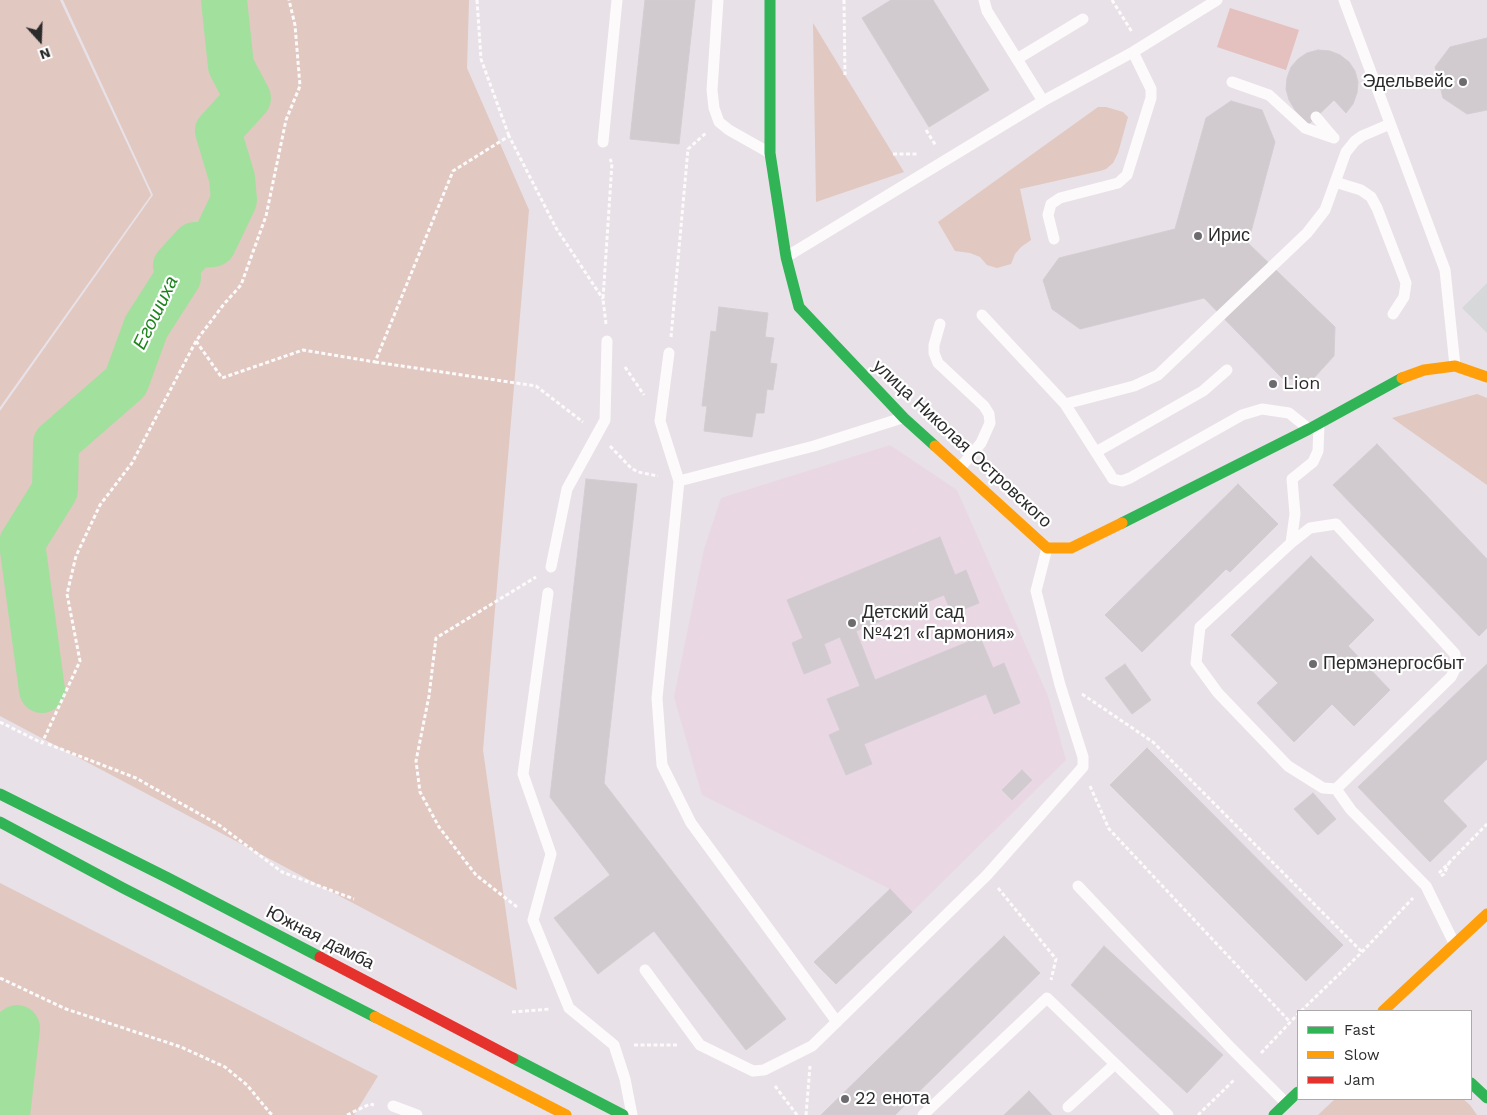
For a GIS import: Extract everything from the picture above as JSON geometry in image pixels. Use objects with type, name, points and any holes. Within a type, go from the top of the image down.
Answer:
[{"type":"main road","name":"улица Николая Островского","points":[[770,0],[770,153],[786,258],[799,307],[904,418],[1047,548]]},
{"type":"main road","points":[[1047,548],[1070,548],[1314,426],[1396,380],[1424,370],[1455,366],[1487,377]]},
{"type":"main road","name":"Южная дамба","points":[[0,794],[623,1115]]},
{"type":"main road","points":[[0,822],[123,888],[566,1115]]},
{"type":"main road","points":[[1384,1010],[1487,914]]},
{"type":"main road","points":[[1472,1083],[1487,1098]]},
{"type":"main road","points":[[1274,1115],[1297,1093]]},
{"type":"lane","points":[[603,142],[617,0]]},
{"type":"lane","points":[[718,0],[712,90],[714,108],[720,122],[729,130],[770,153]]},
{"type":"lane","points":[[984,0],[987,11],[1043,101]]},
{"type":"lane","points":[[786,258],[1043,101],[1133,52],[1217,0]]},
{"type":"lane","points":[[1344,0],[1445,270],[1455,366]]},
{"type":"lane","points":[[1017,59],[1083,19]]},
{"type":"lane","points":[[1054,239],[1048,215],[1051,204],[1060,198],[1118,183],[1127,176],[1151,98],[1151,89],[1133,52]]},
{"type":"lane","points":[[1232,82],[1269,95],[1305,128],[1334,138]]},
{"type":"lane","points":[[1316,117],[1346,152]]},
{"type":"lane","points":[[1065,404],[1134,386],[1158,375],[1307,233],[1325,210],[1346,152],[1355,141],[1390,124]]},
{"type":"lane","points":[[1335,182],[1361,190],[1371,197],[1376,208],[1406,283],[1404,296],[1393,314]]},
{"type":"lane","points":[[982,315],[1065,404],[1113,479],[1122,481],[1130,478],[1242,416],[1262,409],[1289,413],[1314,426],[1318,451],[1313,462],[1292,479],[1295,514],[1291,543]]},
{"type":"lane","points":[[940,324],[934,345],[934,353],[938,362],[984,406],[989,414],[990,423],[981,443],[960,468]]},
{"type":"lane","points":[[551,567],[567,489],[605,420],[607,341]]},
{"type":"lane","points":[[669,353],[660,421],[680,481],[657,698],[662,765],[691,823],[837,1022]]},
{"type":"lane","points":[[1096,452],[1203,391],[1227,370]]},
{"type":"lane","points":[[680,481],[814,446],[904,418]]},
{"type":"lane","points":[[1336,524],[1455,654],[1456,667],[1451,677],[1336,789],[1323,788],[1288,766],[1218,693],[1196,663],[1200,627],[1291,543],[1310,528],[1336,524]]},
{"type":"lane","points":[[645,970],[700,1045],[753,1071],[764,1070],[812,1046],[987,875],[1083,767],[1083,757],[1060,685],[1036,591],[1047,548]]},
{"type":"lane","points":[[548,593],[523,774],[551,854],[533,920],[568,1008],[614,1045],[625,1079],[632,1115]]},
{"type":"lane","points":[[1336,789],[1351,810],[1426,886],[1454,943]]},
{"type":"lane","points":[[1078,886],[1231,1048],[1286,1103]]},
{"type":"lane","points":[[923,1115],[1047,998],[1168,1115]]},
{"type":"lane","points":[[1068,1107],[1115,1064]]},
{"type":"lane","points":[[394,1106],[417,1115]]},
{"type":"path","points":[[0,722],[42,743],[80,661],[67,594],[76,556],[100,505],[132,463],[196,340],[241,285],[266,216],[286,120],[300,86],[295,25],[289,0]]},
{"type":"path","points":[[477,0],[481,59],[509,136],[556,228],[603,299]]},
{"type":"path","points":[[844,0],[845,75]]},
{"type":"path","points":[[1112,0],[1133,35]]},
{"type":"path","points":[[669,353],[688,149],[720,122]]},
{"type":"path","points":[[926,130],[941,153]]},
{"type":"path","points":[[375,362],[453,171],[509,136]]},
{"type":"path","points":[[603,142],[612,163],[603,299],[607,341],[660,421]]},
{"type":"path","points":[[893,154],[922,154]]},
{"type":"path","points":[[196,340],[222,378],[304,350],[536,386]]},
{"type":"path","points":[[533,920],[476,875],[439,827],[420,792],[416,761],[429,696],[436,638],[551,567]]},
{"type":"path","points":[[1060,685],[1074,688],[1153,742],[1362,952]]},
{"type":"path","points":[[48,744],[136,778],[219,825],[282,872],[354,899]]},
{"type":"path","points":[[1083,767],[1095,800],[1109,829],[1290,1022]]},
{"type":"path","points":[[1450,860],[1487,824]]},
{"type":"path","points":[[987,875],[1056,959],[1047,998]]},
{"type":"path","points":[[1302,1010],[1426,886]]},
{"type":"path","points":[[0,978],[66,1009],[181,1047],[225,1067],[247,1085],[273,1115]]},
{"type":"path","points":[[512,1012],[568,1008]]},
{"type":"path","points":[[614,1045],[700,1045]]},
{"type":"path","points":[[806,1115],[812,1046]]},
{"type":"path","points":[[764,1070],[797,1115]]},
{"type":"path","points":[[347,1115],[370,1104],[394,1106]]},
{"type":"shaded area","points":[[0,0],[60,0],[151,195],[0,407]]},
{"type":"shaded area","points":[[63,0],[469,0],[467,68],[529,210],[483,750],[517,990],[0,716],[0,411],[153,195]]},
{"type":"shaded area","points":[[1230,8],[1299,30],[1286,70],[1217,47]]},
{"type":"shaded area","points":[[813,23],[904,172],[816,202]]},
{"type":"shaded area","points":[[1098,107],[1106,107],[1123,112],[1128,117],[1118,153],[1113,163],[1100,171],[1020,189],[1031,240],[1015,254],[1011,264],[997,268],[987,265],[980,257],[970,253],[955,251],[938,222]]},
{"type":"shaded area","points":[[1487,283],[1487,333],[1462,308]]},
{"type":"shaded area","points":[[1477,394],[1487,398],[1487,485],[1392,418]]},
{"type":"shaded area","name":"Детский сад №421 «Гармония»","points":[[890,445],[957,490],[1048,696],[1066,760],[912,912],[890,889],[702,795],[674,697],[704,549],[721,498]]},
{"type":"shaded area","points":[[0,883],[378,1076],[354,1115],[0,1115]]},
{"type":"shaded area","points":[[1334,1100],[1464,1100],[1477,1115],[1318,1115]]},
{"type":"building","points":[[645,0],[695,0],[679,144],[630,139]]},
{"type":"building","points":[[891,0],[933,0],[989,90],[929,127],[862,18]]},
{"type":"building","name":"Эдельвейс","points":[[1487,38],[1487,110],[1467,114],[1443,98],[1435,67],[1450,47]]},
{"type":"building","points":[[1318,50],[1330,51],[1340,55],[1349,62],[1355,71],[1358,82],[1357,93],[1353,104],[1346,113],[1334,100],[1309,124],[1295,110],[1289,100],[1286,89],[1287,78],[1291,67],[1298,59],[1307,53]]},
{"type":"building","name":"Ирис","points":[[1231,101],[1262,110],[1275,142],[1248,243],[1335,327],[1334,356],[1313,379],[1283,379],[1204,298],[1080,329],[1052,309],[1043,280],[1059,258],[1175,229],[1206,118]]},
{"type":"building","points":[[719,307],[768,313],[765,337],[774,338],[770,363],[777,364],[773,390],[767,389],[764,413],[756,413],[752,437],[704,431],[707,406],[702,406],[711,331],[716,332]]},
{"type":"building","points":[[1377,444],[1487,559],[1487,628],[1479,636],[1333,485]]},
{"type":"building","points":[[586,479],[637,484],[604,783],[786,1019],[746,1050],[654,931],[598,974],[554,918],[610,875],[550,797]]},
{"type":"building","points":[[1238,484],[1278,524],[1230,572],[1226,569],[1142,652],[1105,615]]},
{"type":"building","points":[[940,537],[955,575],[966,570],[979,603],[952,614],[944,595],[856,631],[875,680],[980,637],[993,668],[1004,663],[1020,703],[994,714],[986,694],[864,744],[872,764],[846,775],[829,735],[840,730],[827,699],[860,686],[840,637],[824,644],[831,663],[804,674],[792,643],[803,638],[787,600]]},
{"type":"building","name":"Пермэнергосбыт","points":[[1311,556],[1374,620],[1348,646],[1390,690],[1354,726],[1332,704],[1294,742],[1257,703],[1278,683],[1231,635]]},
{"type":"building","points":[[1125,664],[1151,700],[1132,714],[1105,678]]},
{"type":"building","points":[[1487,664],[1487,759],[1443,801],[1467,826],[1430,862],[1358,787]]},
{"type":"building","points":[[1147,748],[1343,945],[1306,981],[1110,785]]},
{"type":"building","points":[[1022,770],[1032,780],[1012,800],[1002,790]]},
{"type":"building","points":[[1313,793],[1336,819],[1318,835],[1294,809]]},
{"type":"building","points":[[890,889],[912,912],[836,984],[814,962]]},
{"type":"building","points":[[1004,936],[1040,973],[895,1115],[821,1115]]},
{"type":"building","points":[[1104,946],[1223,1055],[1187,1093],[1071,985]]},
{"type":"building","points":[[1029,1091],[1052,1115],[1004,1115]]},
{"type":"waterway","name":"Егошиха","points":[[42,690],[22,543],[55,490],[56,443],[126,382],[146,327],[178,277],[176,266],[195,245],[213,244],[234,200],[232,178],[218,131],[248,98],[231,66],[224,0]]},
{"type":"waterway","name":"Егошиха","points":[[7,1115],[17,1028]]},
{"type":"traffic: fast","points":[[770,0],[770,153],[786,257],[799,307],[904,418],[935,446]]},
{"type":"traffic: fast","points":[[1122,523],[1309,429],[1402,378]]},
{"type":"traffic: fast","points":[[0,794],[320,957]]},
{"type":"traffic: fast","points":[[0,822],[123,888],[375,1017]]},
{"type":"traffic: fast","points":[[513,1058],[623,1115]]},
{"type":"traffic: fast","points":[[1472,1084],[1487,1098]]},
{"type":"traffic: fast","points":[[1274,1115],[1297,1093]]},
{"type":"traffic: slow","points":[[1402,378],[1424,370],[1455,366],[1487,377]]},
{"type":"traffic: slow","points":[[935,446],[1047,548],[1071,548],[1122,523]]},
{"type":"traffic: slow","points":[[1384,1010],[1487,914]]},
{"type":"traffic: slow","points":[[375,1017],[566,1115]]},
{"type":"traffic: jam","points":[[320,957],[513,1058]]},
{"type":"place","name":"Эдельвейс","points":[[1463,82]]},
{"type":"place","name":"Ирис","points":[[1198,236]]},
{"type":"place","name":"Lion","points":[[1273,384]]},
{"type":"place","name":"Детский сад №421 «Гармония»","points":[[852,623]]},
{"type":"place","name":"Пермэнергосбыт","points":[[1313,664]]},
{"type":"place","name":"22 енота","points":[[845,1099]]}]
